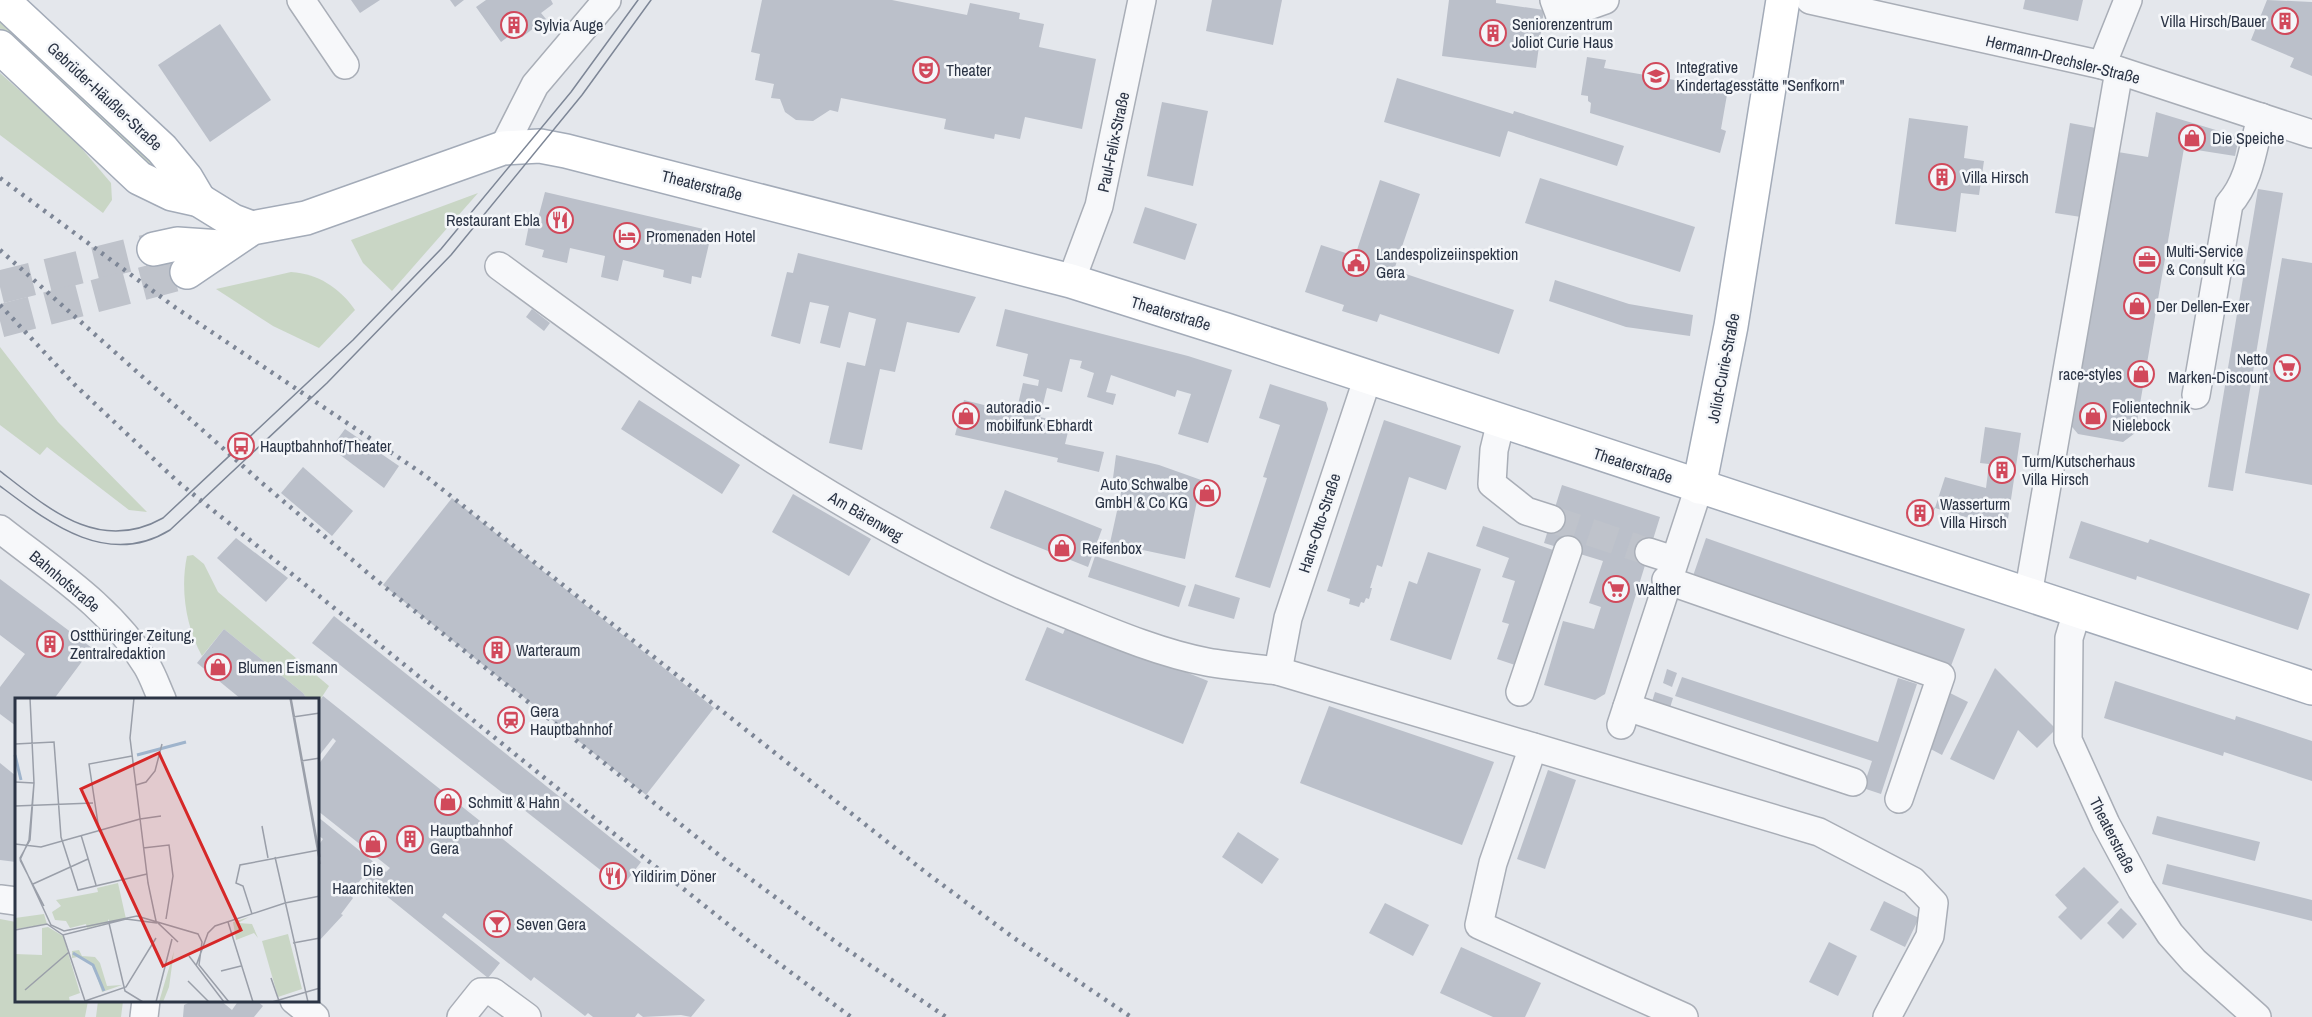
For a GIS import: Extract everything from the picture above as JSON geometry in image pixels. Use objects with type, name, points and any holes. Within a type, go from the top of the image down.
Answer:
[{"type":"main road","name":"Gebrüder-Häußler-Straße","points":[[2,0],[162,149],[186,178],[198,200]]},
{"type":"main road","name":"Joliot-Curie-Straße","points":[[1699,487],[1731,326],[1783,0]]},
{"type":"main road","name":"Gebrüder-Häußler-Straße","points":[[0,47],[138,178],[172,194],[198,200],[233,221],[252,228]]},
{"type":"main road","name":"Theaterstraße","points":[[187,272],[252,228],[324,212],[503,148],[540,146],[599,158],[1071,281],[2312,688]]},
{"type":"main road","points":[[154,249],[177,244],[221,247]]},
{"type":"street","points":[[301,0],[345,65]]},
{"type":"street","points":[[503,148],[535,85],[608,0]]},
{"type":"street","name":"Paul-Felix-Straße","points":[[1071,281],[1099,206],[1142,0]]},
{"type":"street","points":[[1554,0],[1560,16],[1605,0]]},
{"type":"street","name":"Hermann-Drechsler-Straße","points":[[1810,0],[2110,68],[2312,134]]},
{"type":"street","points":[[2028,595],[2110,68],[2128,0]]},
{"type":"street","points":[[2196,395],[2229,204],[2245,181],[2261,117]]},
{"type":"street","name":"Am Bärenweg","points":[[499,266],[621,355],[853,510],[924,550],[1028,599],[1152,646],[1205,661],[1278,671],[1819,832],[1913,881],[1934,903],[1930,936],[1887,1017]]},
{"type":"street","name":"Hans-Otto-Straße","points":[[1278,671],[1288,618],[1368,377]]},
{"type":"street","points":[[1501,421],[1494,450],[1492,484],[1526,511],[1551,519]]},
{"type":"street","name":"Joliot-Curie-Straße","points":[[1699,487],[1663,564],[1624,716],[1853,782]]},
{"type":"street","name":"Bahnhofstraße","points":[[0,529],[64,576],[117,626],[148,667],[162,698]]},
{"type":"street","points":[[1520,692],[1568,550]]},
{"type":"street","points":[[1663,564],[1941,676],[1899,799]]},
{"type":"street","name":"Theaterstraße","points":[[2077,612],[2069,638],[2068,740],[2106,824],[2141,889],[2170,934],[2194,961],[2257,1017]]},
{"type":"street","points":[[1533,747],[1493,863],[1479,925],[1684,1017]]},
{"type":"street","points":[[0,899],[15,901]]},
{"type":"street","points":[[461,1017],[481,992],[493,992],[527,1017]]},
{"type":"street","points":[[144,1017],[146,1002]]},
{"type":"green space","points":[[0,16],[160,169],[157,171],[146,162],[0,29]]},
{"type":"green space","points":[[0,73],[71,136],[111,183],[112,200],[103,213],[0,135]]},
{"type":"green space","points":[[478,193],[392,291],[363,263],[351,240]]},
{"type":"green space","points":[[291,272],[301,273],[327,283],[335,288],[355,310],[319,348],[273,326],[216,289]]},
{"type":"green space","points":[[0,347],[58,422],[147,512],[129,510],[47,447],[40,455],[0,425]]},
{"type":"green space","points":[[193,555],[204,564],[218,592],[329,686],[320,700],[320,698],[306,698],[224,629],[202,656],[188,620],[184,594],[187,556]]},
{"type":"green space","points":[[0,919],[15,922],[15,1002],[88,1002],[85,1017],[0,1017]]},
{"type":"green space","points":[[98,1002],[123,1002],[121,1017],[96,1017]]},
{"type":"building","points":[[351,0],[380,0],[360,13]]},
{"type":"building","points":[[450,0],[464,0],[455,7]]},
{"type":"building","name":"Sylvia Auge","points":[[486,0],[551,0],[553,4],[541,13],[546,19],[522,37],[517,30],[501,42],[476,7]]},
{"type":"building","name":"Theater","points":[[762,0],[892,0],[967,15],[970,3],[1020,13],[1019,19],[1044,24],[1039,47],[1096,59],[1082,129],[1025,117],[1020,139],[995,134],[994,139],[944,129],[946,119],[841,98],[838,112],[830,110],[813,121],[796,120],[785,112],[780,99],[771,98],[774,84],[755,80],[760,54],[751,52]]},
{"type":"building","points":[[1212,0],[1282,0],[1273,45],[1206,31]]},
{"type":"building","name":"Seniorenzentrum Joliot Curie Haus","points":[[1449,0],[1496,0],[1496,3],[1544,10],[1536,68],[1442,56]]},
{"type":"building","points":[[2025,0],[2083,0],[2078,21],[2023,9]]},
{"type":"building","name":"Villa Hirsch/Bauer","points":[[2267,0],[2312,2],[2312,76],[2290,67],[2294,58],[2251,40]]},
{"type":"building","points":[[220,24],[271,100],[210,142],[158,65]]},
{"type":"building","points":[[1587,57],[1606,60],[1604,68],[1728,89],[1721,129],[1726,131],[1720,153],[1590,113],[1591,103],[1588,101],[1588,96],[1581,95]]},
{"type":"building","points":[[1397,78],[1513,114],[1514,111],[1624,146],[1617,166],[1508,131],[1500,157],[1384,122]]},
{"type":"building","points":[[1162,102],[1208,111],[1193,186],[1147,176]]},
{"type":"building","points":[[2156,112],[2239,137],[2235,156],[2184,148],[2135,433],[2123,442],[2078,434],[2068,422],[2112,151],[2148,157]]},
{"type":"building","name":"Villa Hirsch","points":[[1909,118],[1968,126],[1964,158],[1984,161],[1979,195],[1961,193],[1956,232],[1895,224]]},
{"type":"building","points":[[2070,123],[2096,128],[2081,217],[2055,213]]},
{"type":"building","points":[[1540,178],[1695,227],[1680,272],[1525,223]]},
{"type":"building","name":"Landespolizeiinspektion Gera","points":[[1380,180],[1420,194],[1394,270],[1514,310],[1499,354],[1380,314],[1377,322],[1342,311],[1344,305],[1305,292],[1321,245],[1355,256]]},
{"type":"building","points":[[2258,189],[2283,193],[2233,491],[2208,487]]},
{"type":"building","points":[[545,192],[712,231],[701,278],[692,276],[691,284],[663,277],[664,270],[623,260],[618,281],[601,277],[605,256],[570,248],[567,263],[542,257],[544,250],[525,245],[529,225],[536,226]]},
{"type":"building","points":[[1145,207],[1197,224],[1185,260],[1133,243]]},
{"type":"building","points":[[798,253],[976,297],[959,333],[907,322],[895,372],[880,369],[862,450],[829,443],[847,362],[865,366],[876,319],[849,312],[840,348],[820,343],[829,306],[810,302],[800,344],[771,336],[787,272],[793,273]]},
{"type":"building","name":"Netto Marken-Discount","points":[[2282,258],[2312,263],[2312,485],[2245,473]]},
{"type":"building","points":[[1555,280],[1629,304],[1693,315],[1690,336],[1626,327],[1549,301]]},
{"type":"building","points":[[532,309],[550,323],[544,331],[526,317]]},
{"type":"building","points":[[1005,309],[1188,356],[1232,370],[1208,443],[1178,434],[1191,394],[1177,390],[1175,397],[1111,375],[1106,392],[1116,394],[1113,405],[1087,397],[1094,373],[1080,368],[1082,361],[1070,359],[1062,392],[1047,388],[1040,417],[1070,424],[1065,444],[1104,452],[1099,472],[1057,462],[1058,458],[955,435],[964,400],[1016,413],[1023,383],[1038,386],[1039,380],[1023,376],[1028,354],[996,346]]},
{"type":"building","points":[[1270,384],[1326,402],[1328,409],[1270,588],[1235,577],[1267,478],[1263,477],[1280,425],[1259,418]]},
{"type":"building","points":[[639,400],[740,465],[722,494],[621,429]]},
{"type":"building","points":[[1384,420],[1461,446],[1446,490],[1409,477],[1382,567],[1377,565],[1369,599],[1366,598],[1364,603],[1361,602],[1359,607],[1349,604],[1350,599],[1327,591]]},
{"type":"building","name":"Turm/Kutscherhaus Villa Hirsch","points":[[1985,427],[2021,433],[2008,519],[1996,526],[1935,508],[1945,477],[1986,488],[1989,464],[1980,463]]},
{"type":"building","points":[[345,429],[399,466],[384,488],[331,448]]},
{"type":"building","points":[[1116,455],[1159,465],[1218,486],[1213,505],[1197,501],[1185,559],[1110,543],[1124,479],[1113,478]]},
{"type":"building","points":[[303,467],[353,511],[332,536],[281,493]]},
{"type":"building","points":[[1562,485],[1660,517],[1605,694],[1595,700],[1544,685],[1563,621],[1594,629],[1601,607],[1589,603],[1603,561],[1544,543]]},
{"type":"building","points":[[1005,490],[1102,529],[1088,567],[990,528]]},
{"type":"building","points":[[793,494],[871,539],[849,576],[772,532]]},
{"type":"building","points":[[452,498],[714,708],[646,795],[383,585]]},
{"type":"building","name":"Wasserturm Villa Hirsch","points":[[1912,500],[1935,508],[1929,526],[1906,518]]},
{"type":"building","points":[[2081,521],[2148,543],[2150,539],[2310,594],[2298,630],[2137,576],[2136,580],[2069,558]]},
{"type":"building","points":[[1483,526],[1559,552],[1521,667],[1497,659],[1509,624],[1502,622],[1515,581],[1502,577],[1509,558],[1476,546]]},
{"type":"building","points":[[236,538],[288,578],[266,602],[217,558]]},
{"type":"building","points":[[1706,538],[1965,629],[1951,666],[1693,576]]},
{"type":"building","points":[[1428,552],[1481,569],[1451,660],[1390,640],[1409,581],[1417,584]]},
{"type":"building","points":[[1095,556],[1186,586],[1179,607],[1088,577]]},
{"type":"building","points":[[0,579],[92,648],[55,698],[15,698],[15,725],[0,714],[0,687],[25,654],[0,635]]},
{"type":"building","points":[[1195,584],[1240,598],[1234,619],[1188,606]]},
{"type":"building","points":[[334,616],[641,862],[622,887],[312,643]]},
{"type":"building","points":[[1067,624],[1208,681],[1183,744],[1025,680],[1047,627],[1063,634]]},
{"type":"building","points":[[224,629],[306,698],[240,698],[197,663]]},
{"type":"building","points":[[1995,668],[2056,729],[2037,748],[2018,730],[1994,780],[1950,759]]},
{"type":"building","points":[[1667,669],[1677,673],[1672,687],[1663,683]]},
{"type":"building","points":[[1682,677],[1878,742],[1898,678],[1917,684],[1881,794],[1863,788],[1872,761],[1675,696]]},
{"type":"building","points":[[2115,681],[2235,720],[2236,716],[2312,741],[2312,781],[2224,752],[2223,756],[2104,718]]},
{"type":"building","points":[[1655,692],[1673,698],[1669,711],[1651,705]]},
{"type":"building","points":[[1950,693],[1968,702],[1942,755],[1925,746]]},
{"type":"building","points":[[323,696],[705,1000],[691,1017],[681,1015],[643,1017],[638,1013],[635,1017],[593,1017],[588,1013],[585,1016],[534,977],[531,981],[445,913],[442,917],[500,963],[488,978],[363,877],[349,894],[353,898],[341,914],[343,915],[320,940],[320,843],[323,839],[320,837],[320,819],[386,872],[390,868],[320,813],[320,762],[336,741],[333,738],[320,754],[320,700]]},
{"type":"building","points":[[1329,706],[1494,762],[1462,845],[1300,783]]},
{"type":"building","points":[[0,763],[15,775],[15,862],[0,860]]},
{"type":"building","points":[[1548,770],[1576,780],[1545,869],[1517,859]]},
{"type":"building","points":[[2157,816],[2260,842],[2255,861],[2152,834]]},
{"type":"building","points":[[1238,832],[1279,859],[1262,884],[1222,857]]},
{"type":"building","points":[[2167,864],[2312,900],[2312,921],[2162,884]]},
{"type":"building","points":[[2084,867],[2119,902],[2081,940],[2058,917],[2067,908],[2055,895]]},
{"type":"building","points":[[1884,901],[1919,918],[1905,947],[1870,930]]},
{"type":"building","points":[[1385,903],[1429,925],[1413,956],[1369,933]]},
{"type":"building","points":[[2121,908],[2137,924],[2123,939],[2107,923]]},
{"type":"building","points":[[1829,942],[1857,956],[1838,996],[1809,982]]},
{"type":"building","points":[[1461,947],[1541,983],[1525,1017],[1493,1017],[1440,993]]},
{"type":"building","points":[[190,1002],[222,1002],[232,1010],[238,1002],[258,1002],[263,1006],[254,1017],[183,1017],[184,1005]]},
{"type":"tunnel","points":[[0,287],[154,249]]},
{"type":"tunnel","points":[[0,321],[187,272]]},
{"type":"tunnel","points":[[1551,519],[1649,552]]},
{"type":"tram line","points":[[0,471],[56,512],[96,529],[117,531],[140,528],[163,518],[353,340],[441,249],[571,92],[638,0]]},
{"type":"tram line","points":[[0,486],[58,526],[101,543],[124,545],[147,541],[170,530],[327,383],[451,255],[582,95],[651,0]]},
{"type":"railway","points":[[0,178],[176,308],[423,474],[924,871],[1014,938],[1131,1017]]},
{"type":"railway","points":[[0,250],[262,483],[376,580],[729,863],[836,942],[946,1017]]},
{"type":"railway","points":[[0,305],[75,385],[178,482],[754,945],[851,1017]]},
{"type":"place","name":"Villa Hirsch/Bauer","points":[[2285,21]]},
{"type":"place","name":"Sylvia Auge","points":[[514,25]]},
{"type":"place","name":"Seniorenzentrum Joliot Curie Haus","points":[[1493,33]]},
{"type":"place","name":"Theater","points":[[926,70]]},
{"type":"place","name":"Integrative Kindertagesstätte \"Senfkorn\"","points":[[1656,76]]},
{"type":"place","name":"Die Speiche","points":[[2192,138]]},
{"type":"place","name":"Villa Hirsch","points":[[1942,177]]},
{"type":"place","name":"Restaurant Ebla","points":[[560,220]]},
{"type":"place","name":"Promenaden Hotel","points":[[627,236]]},
{"type":"place","name":"Multi-Service & Consult KG","points":[[2147,260]]},
{"type":"place","name":"Landespolizeiinspektion Gera","points":[[1356,263]]},
{"type":"place","name":"Der Dellen-Exer","points":[[2137,306]]},
{"type":"place","name":"Netto Marken-Discount","points":[[2287,368]]},
{"type":"place","name":"race-styles","points":[[2141,374]]},
{"type":"place","name":"autoradio - mobilfunk Ebhardt","points":[[966,416]]},
{"type":"place","name":"Folientechnik Nielebock","points":[[2093,416]]},
{"type":"place","name":"Hauptbahnhof/Theater","points":[[241,446]]},
{"type":"place","name":"Turm/Kutscherhaus Villa Hirsch","points":[[2002,470]]},
{"type":"place","name":"Auto Schwalbe GmbH & Co KG","points":[[1207,493]]},
{"type":"place","name":"Wasserturm Villa Hirsch","points":[[1920,513]]},
{"type":"place","name":"Reifenbox","points":[[1062,548]]},
{"type":"place","name":"Walther","points":[[1616,589]]},
{"type":"place","name":"Ostthüringer Zeitung, Zentralredaktion","points":[[50,644]]},
{"type":"place","name":"Warteraum","points":[[497,650]]},
{"type":"place","name":"Blumen Eismann","points":[[218,667]]},
{"type":"place","name":"Gera Hauptbahnhof","points":[[511,720]]},
{"type":"place","name":"Schmitt & Hahn","points":[[448,802]]},
{"type":"place","name":"Hauptbahnhof Gera","points":[[410,839]]},
{"type":"place","name":"Die Haarchitekten","points":[[373,844]]},
{"type":"place","name":"Yildirim Döner","points":[[613,876]]},
{"type":"place","name":"Seven Gera","points":[[497,924]]}]
